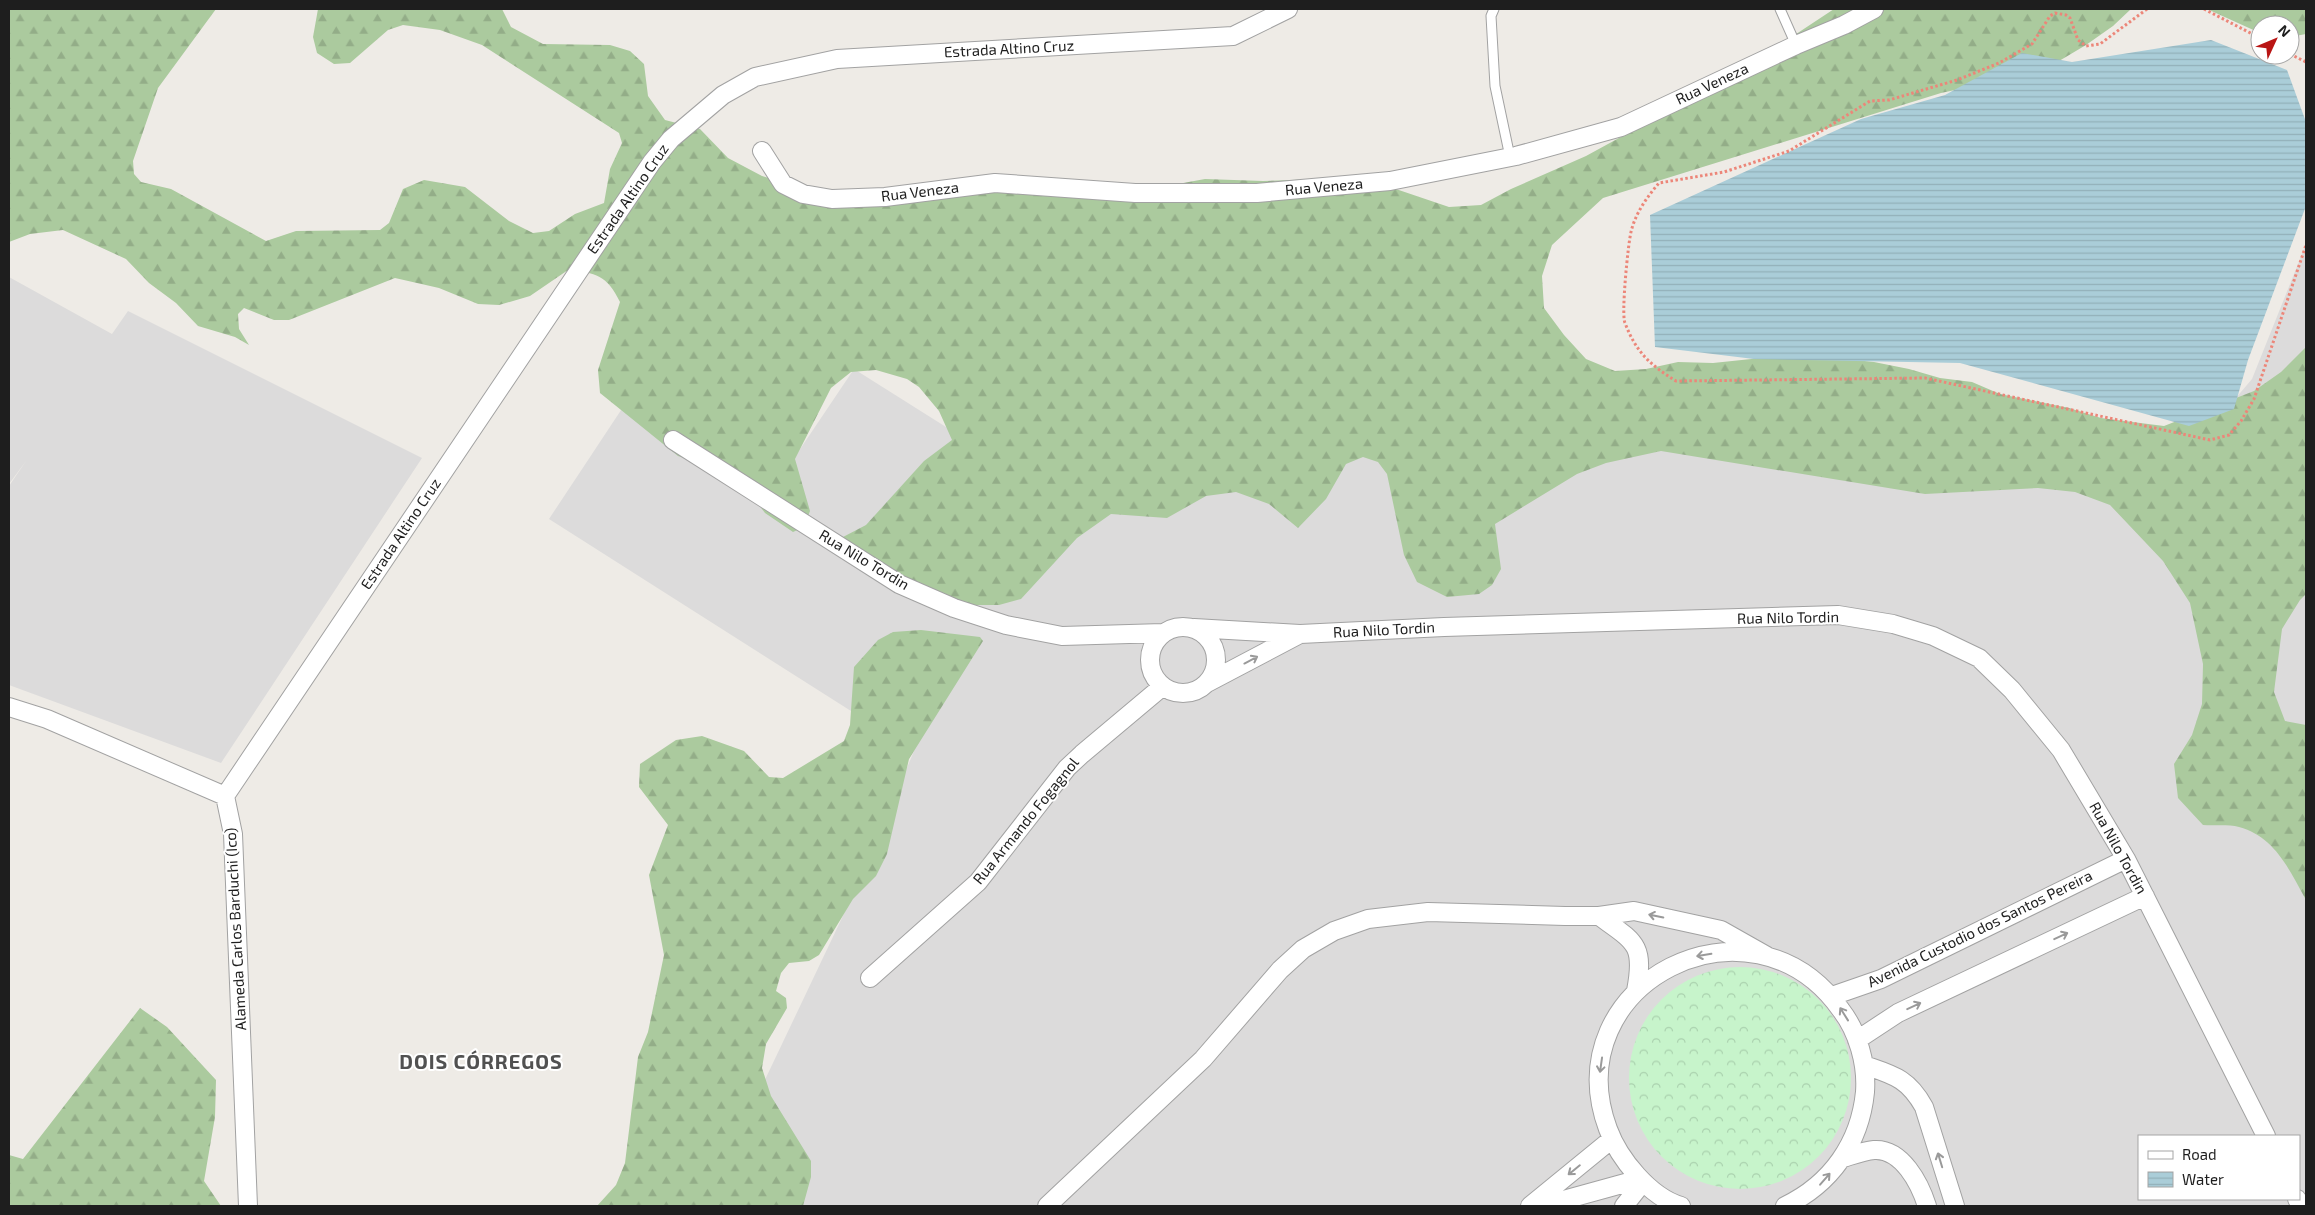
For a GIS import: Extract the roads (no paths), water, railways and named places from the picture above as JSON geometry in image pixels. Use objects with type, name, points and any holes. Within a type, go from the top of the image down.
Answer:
[{"type":"street","name":"Estrada Altino Cruz","points":[[225,796],[625,200],[671,139],[723,95],[755,78],[837,59],[1233,36],[1288,9]]},
{"type":"street","name":"Rua Veneza","points":[[762,151],[783,184],[803,194],[832,199],[885,197],[995,183],[1134,193],[1256,193],[1390,181],[1510,157],[1621,127],[1796,45],[1844,25],[1874,9]]},
{"type":"street","name":"Rua Nilo Tordin","points":[[673,440],[899,584],[954,608],[1006,625],[1062,636],[1163,633]]},
{"type":"street","name":"Rua Nilo Tordin","points":[[1194,628],[1300,634],[1454,627],[1838,615],[1893,624],[1933,636],[1978,658],[2012,690],[2062,750],[2126,859],[2265,1135]]},
{"type":"street","points":[[1178,627],[1194,628],[1204,634],[1216,652],[1214,674],[1208,683],[1199,690],[1177,693],[1163,686],[1152,673],[1151,651],[1155,641],[1163,633],[1178,627]]},
{"type":"street","name":"Rua Nilo Tordin","points":[[1208,683],[1300,634]]},
{"type":"street","name":"Rua Armando Fogagnol","points":[[870,978],[978,882],[1067,768],[1163,686]]},
{"type":"street","points":[[9,708],[47,719],[225,796]]},
{"type":"street","name":"Alameda Carlos Barduchi (Ico)","points":[[225,796],[233,834],[248,1206]]},
{"type":"street","name":"Avenida Custodio dos Santos Pereira","points":[[1832,996],[1882,979],[2126,859]]},
{"type":"street","points":[[1857,1040],[1898,1013],[2145,896]]},
{"type":"street","points":[[1047,1206],[1203,1059],[1280,970],[1303,949],[1334,931],[1368,919],[1428,912],[1599,916],[1634,911],[1721,930],[1767,956],[1802,971],[1832,996],[1846,1017],[1857,1040],[1864,1065],[1865,1090],[1862,1114],[1855,1136],[1843,1158],[1818,1186],[1785,1206]]},
{"type":"street","points":[[1599,916],[1632,942],[1638,952],[1640,968],[1636,991]]},
{"type":"street","points":[[1673,1204],[1642,1181],[1626,1163],[1612,1139],[1602,1113],[1599,1080],[1604,1048],[1616,1018],[1636,991],[1661,971],[1691,957],[1729,951],[1767,956]]},
{"type":"street","points":[[1864,1065],[1897,1076],[1917,1094],[1924,1107],[1955,1206]]},
{"type":"street","points":[[1530,1206],[1612,1139]]},
{"type":"street","points":[[1843,1158],[1875,1150],[1889,1152],[1904,1165],[1921,1187],[1927,1206]]},
{"type":"street","points":[[1542,1206],[1642,1181]]},
{"type":"street","points":[[1624,1206],[1642,1181]]},
{"type":"lane","points":[[1494,9],[1491,16],[1495,86],[1510,157]]},
{"type":"lane","points":[[1780,9],[1796,45]]},
{"type":"water","points":[[2211,40],[2250,55],[2250,65],[2274,65],[2287,70],[2306,122],[2306,206],[2248,360],[2234,409],[2189,426],[1960,363],[1754,359],[1655,347],[1650,215],[1861,119],[1945,95],[2022,53],[2072,62]]},
{"type":"district","name":"DOIS CÓRREGOS","points":[[481,1062]]}]
